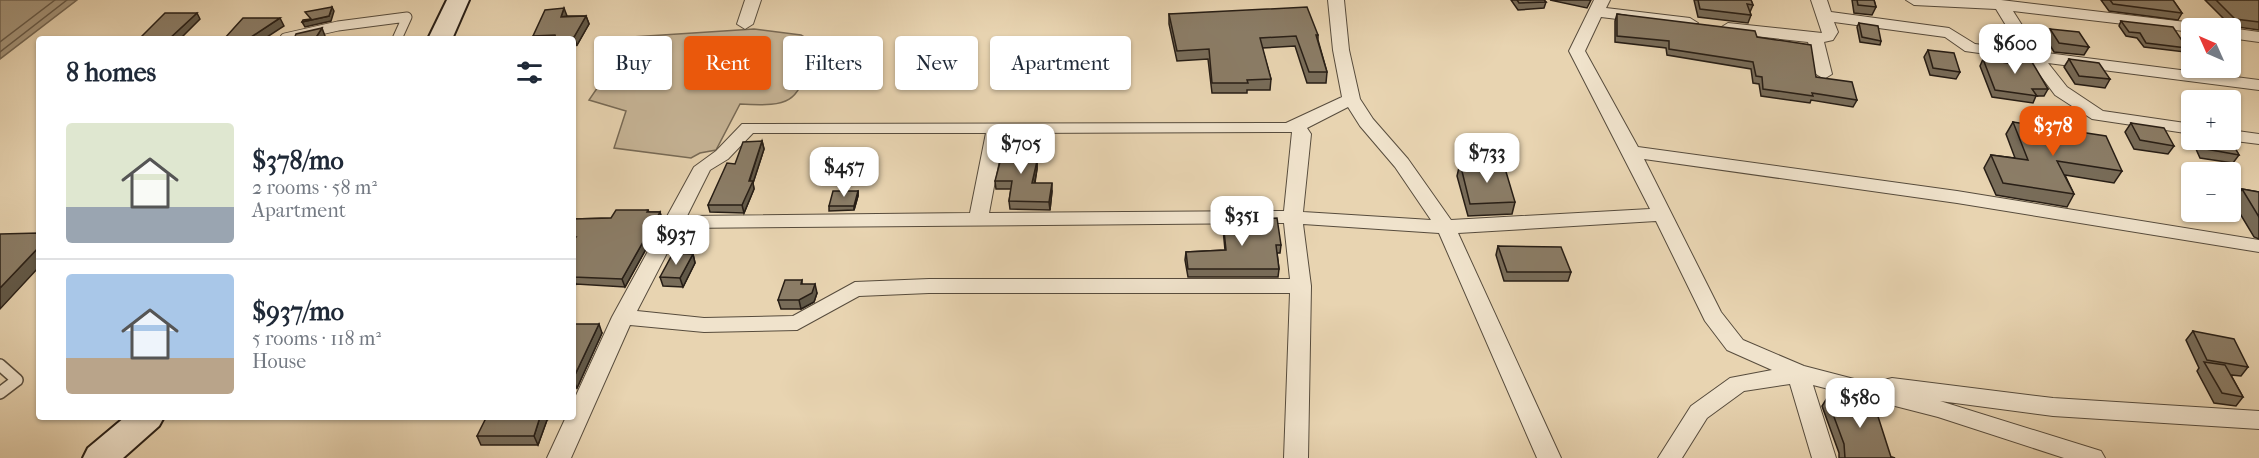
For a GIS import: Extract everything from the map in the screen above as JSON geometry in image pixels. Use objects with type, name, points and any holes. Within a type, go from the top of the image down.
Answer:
[{"type":"main road","points":[[441,36],[458,0]]},
{"type":"main road","points":[[100,458],[144,420]]},
{"type":"street","points":[[745,24],[753,0]]},
{"type":"street","points":[[1336,0],[1341,50],[1351,99],[1366,122],[1402,163],[1446,227],[1549,458]]},
{"type":"street","points":[[1819,0],[1830,32],[1827,37],[1815,38],[1708,26],[1600,6],[1577,51],[1631,152],[1660,215],[1712,316],[1735,345],[1798,373],[1939,409],[2093,458]]},
{"type":"street","points":[[1914,0],[2001,5],[2181,26]]},
{"type":"street","points":[[2001,5],[2033,55],[2061,91],[2098,115],[2181,127]]},
{"type":"street","points":[[1825,16],[1949,33],[1971,48],[2259,85]]},
{"type":"street","points":[[2241,35],[2259,37]]},
{"type":"street","points":[[1815,38],[1824,74]]},
{"type":"street","points":[[559,458],[623,317],[676,222],[703,167],[722,155],[748,128],[1298,127],[1320,113],[1351,99]]},
{"type":"street","points":[[1296,458],[1301,286],[1293,217],[1302,134],[1298,127]]},
{"type":"street","points":[[978,220],[996,128]]},
{"type":"street","points":[[2241,137],[2259,139]]},
{"type":"street","points":[[1631,152],[1957,197],[2259,246]]},
{"type":"street","points":[[676,222],[1293,217],[1446,227],[1660,215]]},
{"type":"street","points":[[623,317],[704,325],[797,323],[855,289],[1079,285],[1301,286]]},
{"type":"street","points":[[1798,373],[1824,458]]},
{"type":"street","points":[[1670,458],[1699,412],[1738,384],[1798,373],[2053,407],[2259,420]]},
{"type":"lane","points":[[294,36],[338,26],[407,17],[398,36]]},
{"type":"lane","points":[[0,365],[17,380],[0,393]]},
{"type":"shaded area","points":[[754,29],[801,35],[803,36],[783,36],[783,90],[798,90],[786,101],[775,104],[740,104],[716,150],[700,153],[691,158],[614,148],[626,111],[589,100],[596,90],[672,90],[672,36],[647,36]]},
{"type":"water","points":[[0,0],[77,0],[0,59]]},
{"type":"building","points":[[1517,0],[1544,0],[1546,2],[1519,3]]},
{"type":"building","points":[[1698,0],[1751,0],[1753,5],[1747,4],[1751,15],[1700,9]]},
{"type":"building","points":[[1857,0],[1874,0],[1876,7],[1858,5]]},
{"type":"building","points":[[2110,0],[2173,0],[2182,13],[2113,4]]},
{"type":"building","points":[[2216,0],[2259,0],[2259,22],[2234,18]]},
{"type":"building","points":[[332,7],[329,16],[302,22],[311,19],[305,12]]},
{"type":"building","points":[[1307,7],[1318,35],[1316,35],[1327,72],[1309,72],[1296,36],[1260,38],[1271,79],[1247,80],[1248,83],[1212,83],[1209,49],[1177,51],[1169,14]]},
{"type":"building","points":[[564,8],[561,17],[586,16],[575,36],[533,36],[545,10]]},
{"type":"building","points":[[165,13],[197,13],[172,36],[142,36]]},
{"type":"building","points":[[1617,14],[1755,31],[1757,37],[1811,45],[1816,77],[1852,82],[1857,100],[1763,89],[1762,77],[1756,76],[1753,62],[1669,49],[1669,41],[1617,36]]},
{"type":"building","points":[[243,18],[280,18],[253,36],[227,36]]},
{"type":"building","points":[[2121,21],[2173,27],[2181,39],[2181,47],[2146,43],[2140,33],[2129,32]]},
{"type":"building","points":[[1859,23],[1878,26],[1881,41],[1862,37]]},
{"type":"building","points":[[322,28],[317,36],[295,36]]},
{"type":"building","points":[[2050,29],[2079,32],[2089,47],[2059,43]]},
{"type":"building","points":[[1928,50],[1954,53],[1960,72],[1933,68]]},
{"type":"building","points":[[2002,54],[2029,57],[2048,89],[2032,89],[2037,96],[1995,90],[1983,59],[2007,63]]},
{"type":"building","points":[[2069,59],[2099,63],[2110,79],[2079,76]]},
{"type":"building","points":[[2013,122],[2106,136],[2122,171],[2057,161],[2074,194],[2003,183],[1991,155],[2028,160]]},
{"type":"building","points":[[2131,123],[2164,128],[2174,146],[2140,140]]},
{"type":"building","points":[[762,141],[749,181],[753,181],[742,205],[708,205],[727,163],[735,164],[743,142]]},
{"type":"building","points":[[1005,143],[1028,143],[1026,160],[1037,161],[1032,183],[1052,183],[1049,202],[1009,201],[1012,181],[995,181]]},
{"type":"building","points":[[2212,150],[2236,150],[2239,155]]},
{"type":"building","points":[[1460,163],[1504,165],[1515,202],[1470,204]]},
{"type":"building","points":[[2242,189],[2259,192],[2259,217]]},
{"type":"building","points":[[833,191],[858,191],[854,206],[829,206]]},
{"type":"building","points":[[616,210],[660,212],[622,279],[576,277],[576,219],[611,218]]},
{"type":"building","points":[[1277,218],[1281,245],[1276,245],[1279,269],[1188,269],[1186,252],[1226,250],[1223,221]]},
{"type":"building","points":[[36,233],[36,250],[0,288],[0,234]]},
{"type":"building","points":[[1498,246],[1561,247],[1571,272],[1507,272]]},
{"type":"building","points":[[673,253],[693,254],[680,278],[660,277]]},
{"type":"building","points":[[785,280],[802,280],[801,284],[815,284],[812,293],[799,300],[778,300]]},
{"type":"building","points":[[576,324],[599,324],[576,373]]},
{"type":"building","points":[[2193,331],[2234,339],[2248,367],[2207,360]]},
{"type":"building","points":[[2204,362],[2225,365],[2243,397],[2222,393]]},
{"type":"building","points":[[1827,398],[1874,404],[1891,457],[1895,458],[1845,458],[1844,444]]},
{"type":"building","points":[[485,420],[539,420],[534,436],[477,436]]}]
